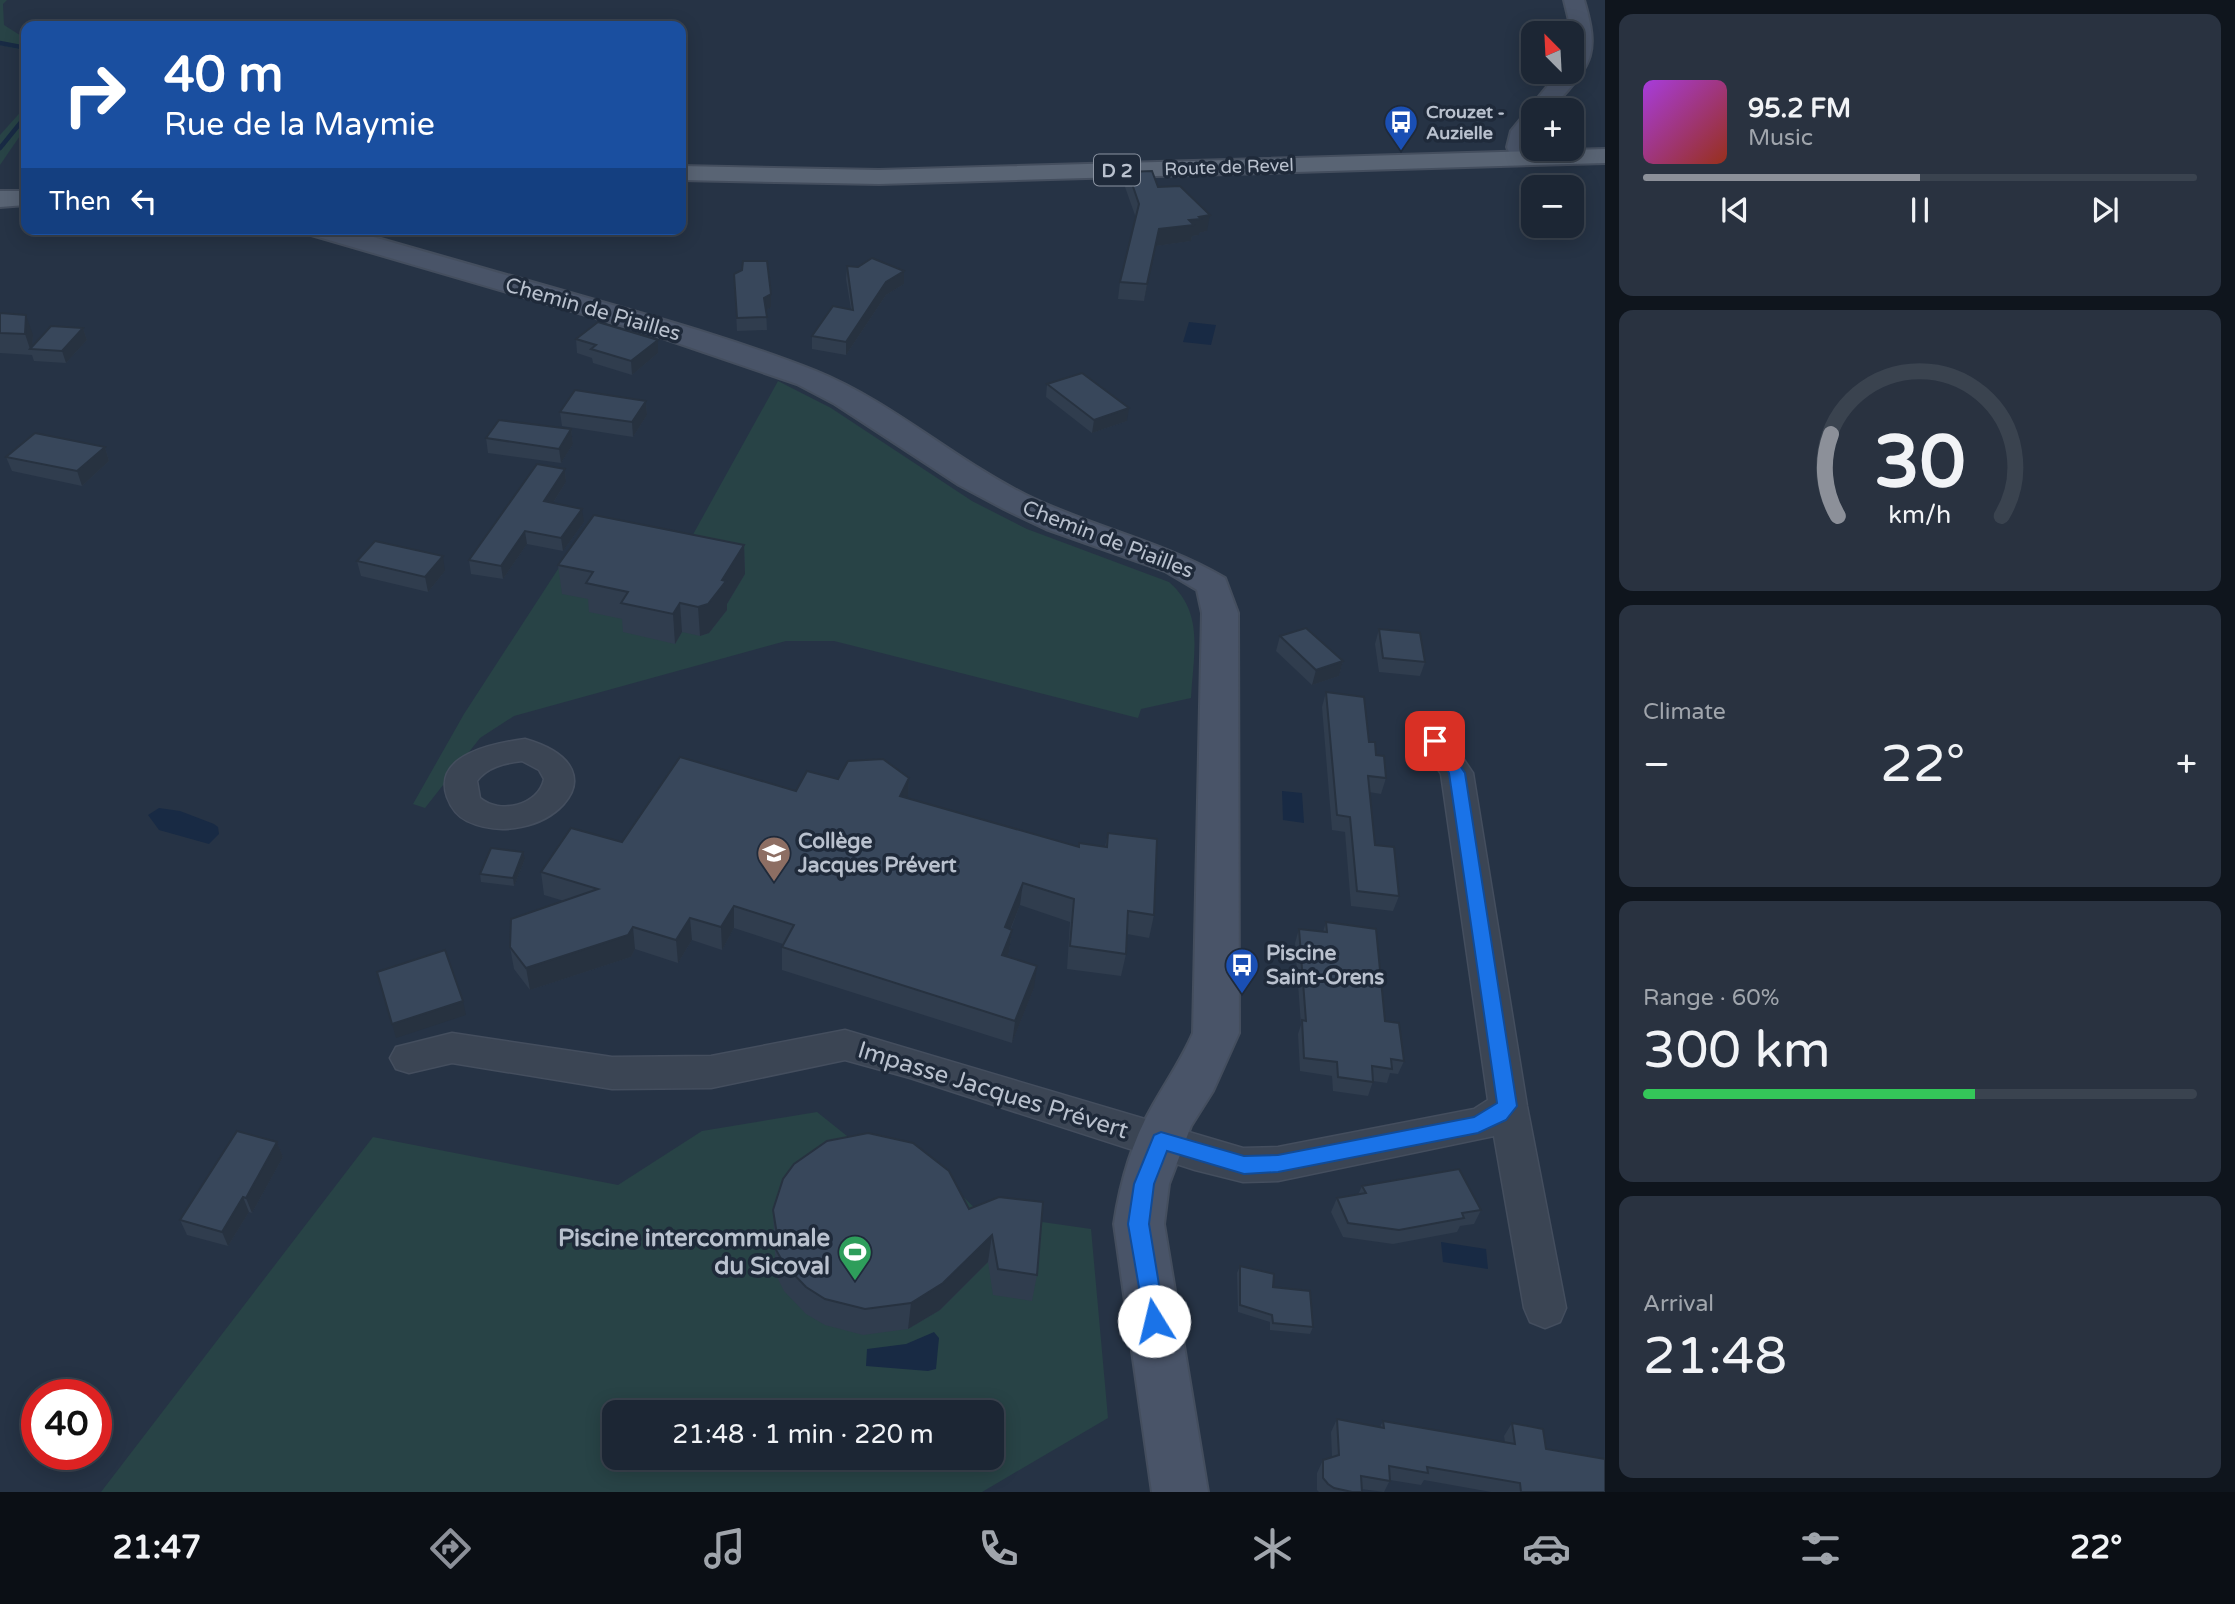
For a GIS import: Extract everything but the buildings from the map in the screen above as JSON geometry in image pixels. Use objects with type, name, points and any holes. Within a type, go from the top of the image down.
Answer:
[{"type":"main road","name":"Route de Revel","points":[[1584,155],[1605,156]]},
{"type":"main road","name":"Route de Revel","points":[[686,184],[811,177],[1521,158]]},
{"type":"main road","name":"Route de Revel","points":[[686,173],[811,177]]},
{"type":"main road","points":[[0,199],[21,198]]},
{"type":"street","points":[[1574,0],[1579,21]]},
{"type":"street","points":[[1549,98],[1560,84]]},
{"type":"street","points":[[1521,133],[1518,151],[1521,156]]},
{"type":"street","name":"Chemin de Piailles","points":[[342,235],[737,351],[807,377],[846,398],[970,478],[1015,502],[1058,522],[1177,564],[1213,585],[1220,613],[1216,1033],[1197,1077],[1170,1118],[1144,1184],[1139,1224],[1180,1492]]},
{"type":"street","points":[[1435,741],[1457,773],[1507,1106],[1545,1308]]},
{"type":"street","name":"Impasse Jacques Prévert","points":[[410,1058],[452,1048],[612,1073],[711,1072],[845,1045],[910,1062],[1244,1165],[1278,1164],[1478,1125],[1499,1115],[1507,1106]]},
{"type":"green space","points":[[0,0],[7,0],[3,4],[4,25],[21,36],[21,50],[0,45]]},
{"type":"green space","points":[[21,112],[21,134],[0,165],[0,135]]},
{"type":"green space","points":[[778,381],[831,408],[972,501],[1027,529],[1169,582],[1188,607],[1192,621],[1194,651],[1191,698],[1141,709],[1138,718],[834,641],[786,641],[514,716],[480,738],[425,808],[413,804],[464,714],[584,529],[685,549]]},
{"type":"green space","points":[[817,1112],[852,1140],[926,1161],[980,1213],[1091,1229],[1108,1418],[982,1492],[101,1492],[373,1137],[618,1185],[702,1131]]},
{"type":"water","points":[[1189,322],[1216,325],[1211,345],[1183,342]]},
{"type":"water","points":[[1282,791],[1302,793],[1304,823],[1283,820]]},
{"type":"water","points":[[159,808],[180,811],[214,824],[218,827],[219,834],[209,844],[159,830],[148,815]]},
{"type":"water","points":[[1441,1242],[1486,1249],[1488,1269],[1443,1262]]},
{"type":"water","points":[[934,1332],[939,1338],[936,1369],[928,1371],[866,1366],[867,1349],[906,1344]]},
{"type":"waterway","points":[[0,43],[21,47]]},
{"type":"waterway","points":[[0,148],[21,122]]},
{"type":"place","name":"Crouzet - Auzielle","points":[[1401,152]]},
{"type":"place","name":"Collège Jacques Prévert","points":[[774,883]]},
{"type":"place","name":"Piscine Saint-Orens","points":[[1242,995]]},
{"type":"place","name":"Piscine intercommunale du Sicoval","points":[[855,1282]]},
{"type":"route","points":[[1154,1321],[1139,1224],[1144,1184],[1161,1141],[1244,1165],[1278,1164],[1478,1125],[1499,1115],[1507,1106],[1457,773],[1435,741]]}]
